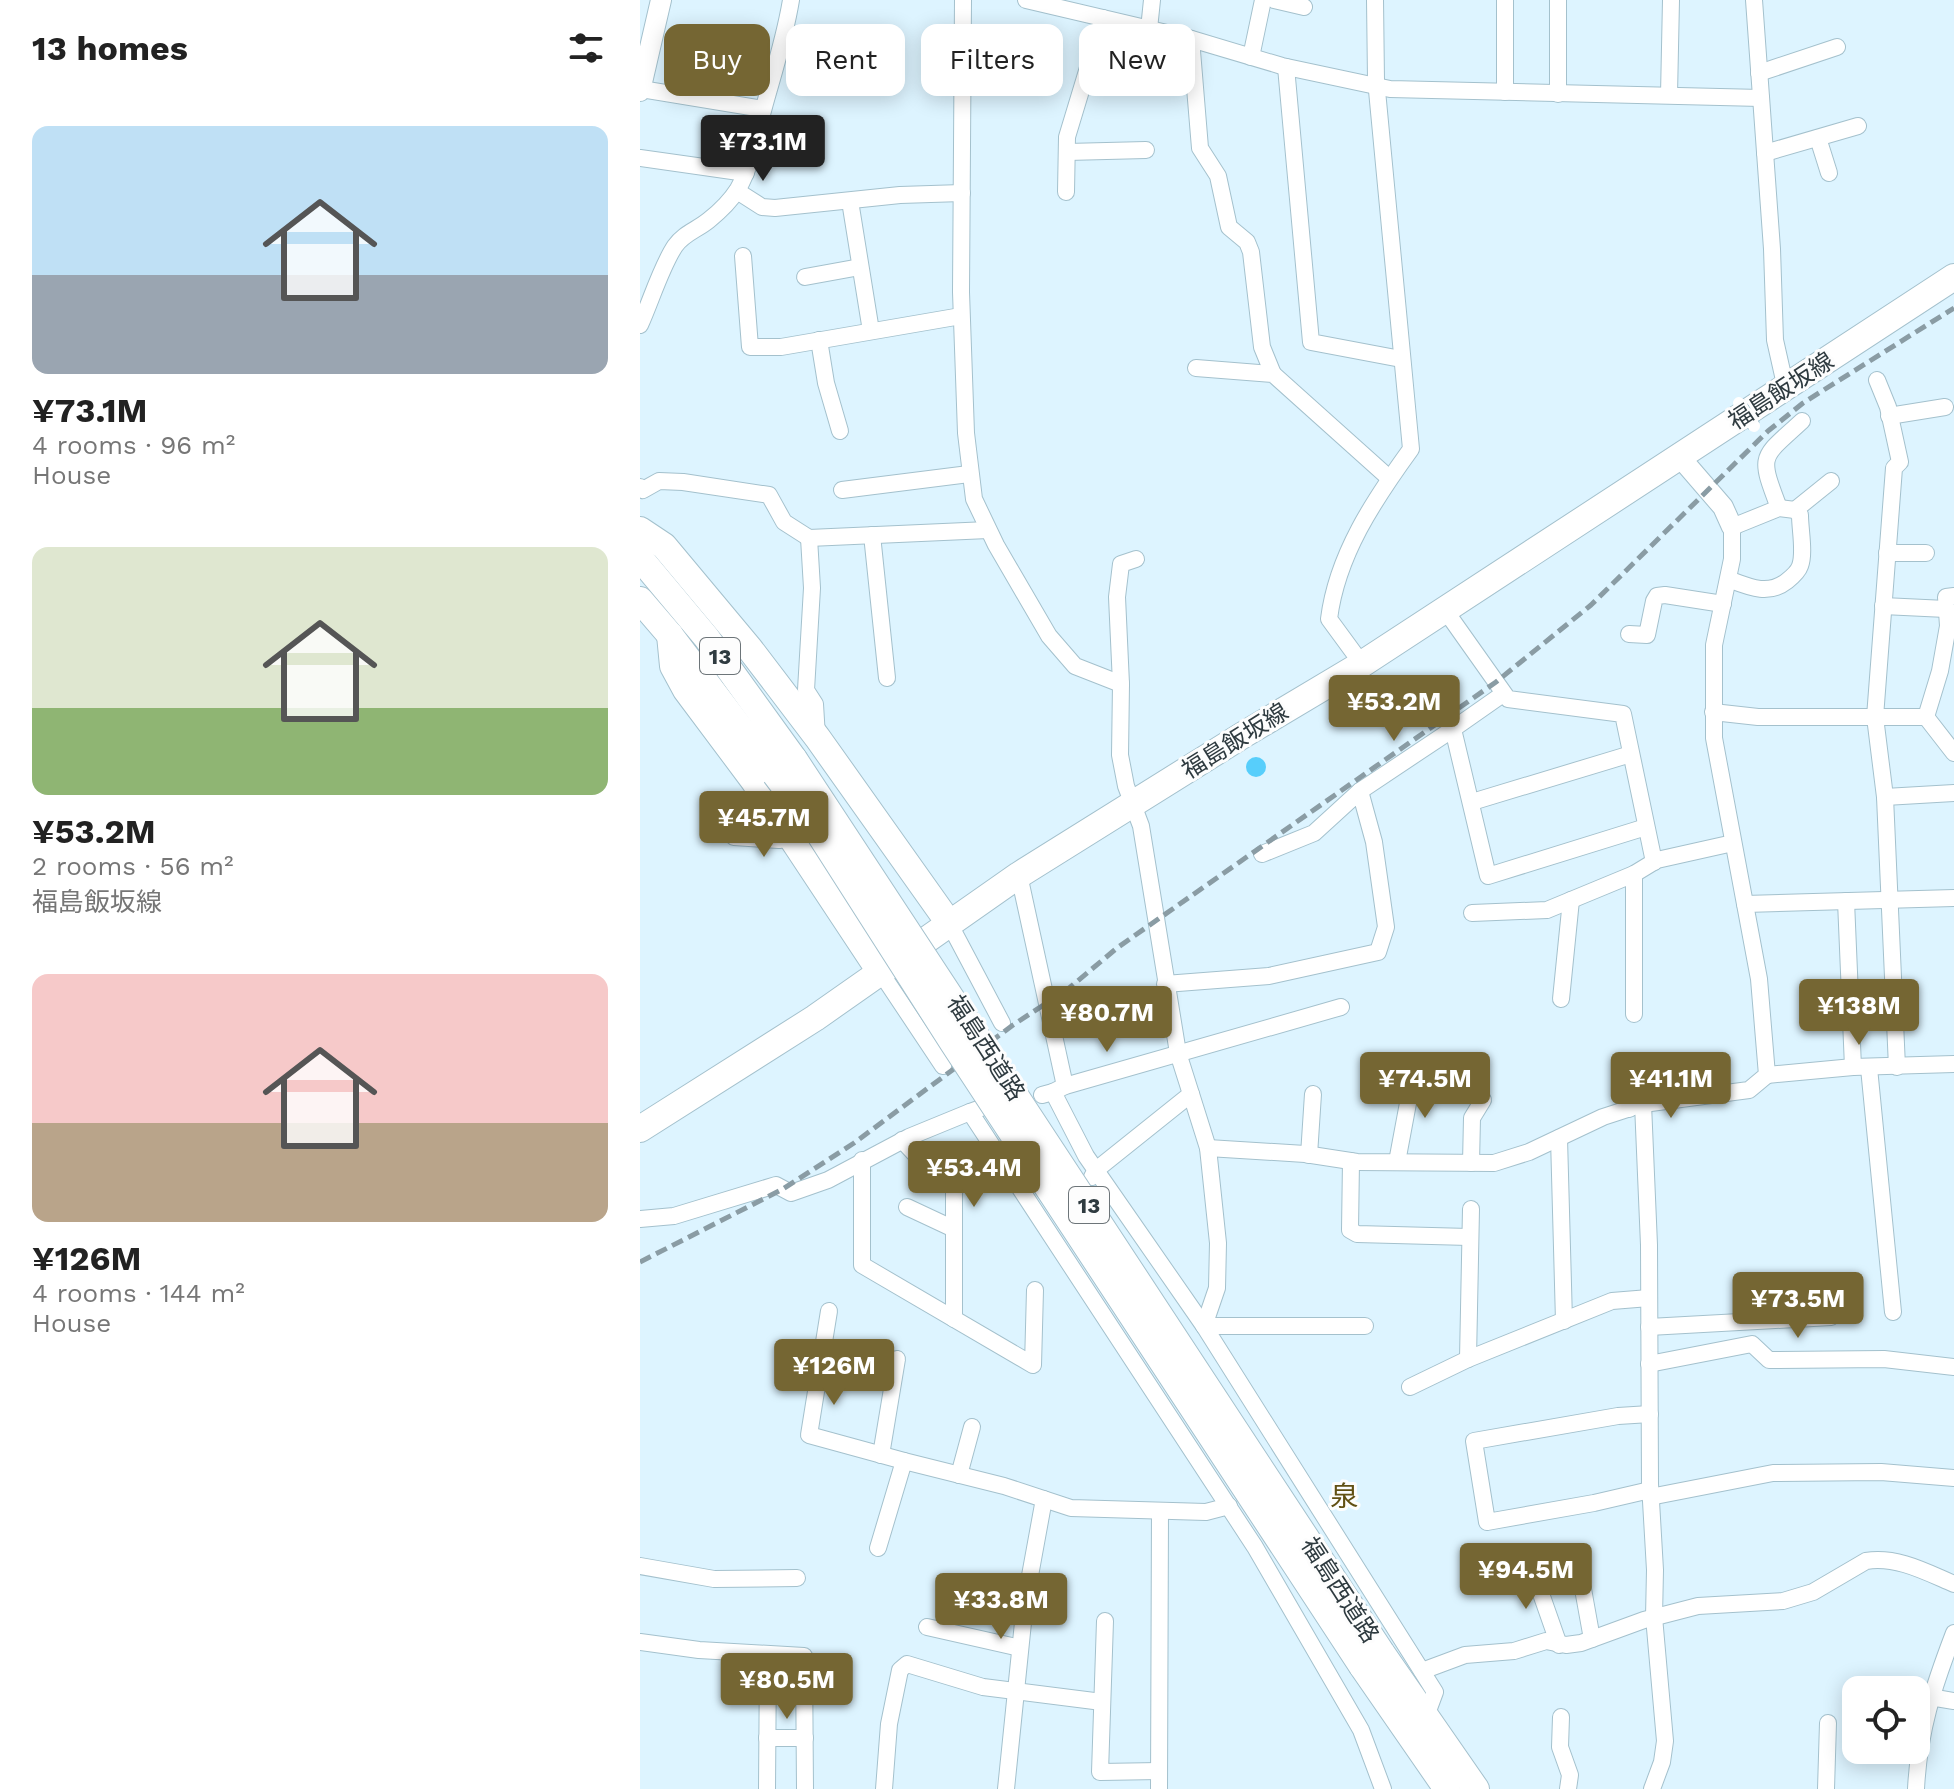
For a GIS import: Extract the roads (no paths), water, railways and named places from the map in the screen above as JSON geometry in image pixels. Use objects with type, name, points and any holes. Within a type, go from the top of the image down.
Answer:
[{"type":"main road","name":"福島飯坂線","points":[[640,1129],[881,973],[1019,875],[1362,664],[1953,278]]},
{"type":"main road","points":[[640,530],[664,546],[750,649],[817,737],[949,923]]},
{"type":"main road","name":"福島西道路","points":[[640,558],[706,637],[785,766],[815,827],[953,1043],[1372,1659],[1447,1789]]},
{"type":"main road","name":"福島西道路","points":[[640,600],[785,766]]},
{"type":"main road","points":[[670,635],[673,666],[686,690],[754,781],[881,973]]},
{"type":"main road","name":"福島西道路","points":[[1372,1659],[1425,1719],[1476,1789]]},
{"type":"street","points":[[661,0],[640,90],[763,109]]},
{"type":"street","points":[[640,325],[674,247],[687,233],[708,221],[737,191],[746,173],[755,151],[763,109],[780,55],[791,0]]},
{"type":"street","points":[[963,0],[961,316],[969,474],[974,499],[988,530],[1049,636],[1075,666],[1121,684]]},
{"type":"street","points":[[1026,0],[1128,24]]},
{"type":"street","points":[[1150,24],[1152,0]]},
{"type":"street","points":[[1251,57],[1263,0]]},
{"type":"street","points":[[1274,0],[1304,7]]},
{"type":"street","points":[[1362,664],[1329,619],[1330,610],[1359,528],[1389,478],[1411,449],[1376,80],[1375,0]]},
{"type":"street","points":[[1505,0],[1505,92]]},
{"type":"street","points":[[1558,0],[1558,94]]},
{"type":"street","points":[[1669,95],[1671,0]]},
{"type":"street","points":[[1754,0],[1775,340],[1786,389]]},
{"type":"street","points":[[1066,192],[1067,137],[1103,18]]},
{"type":"street","points":[[1195,40],[1286,67],[1390,89],[1761,98]]},
{"type":"street","points":[[1759,73],[1837,47]]},
{"type":"street","points":[[1286,67],[1311,342],[1401,359]]},
{"type":"street","points":[[1195,87],[1200,148],[1218,176],[1229,227],[1247,242],[1251,252],[1262,347],[1273,374],[1389,478]]},
{"type":"street","points":[[1765,153],[1858,126]]},
{"type":"street","points":[[1818,138],[1829,173]]},
{"type":"street","points":[[1067,152],[1146,150]]},
{"type":"street","points":[[640,158],[746,173]]},
{"type":"street","points":[[737,191],[762,207],[775,208],[900,195],[962,193]]},
{"type":"street","points":[[850,201],[871,331]]},
{"type":"street","points":[[743,256],[750,347],[781,347],[961,316]]},
{"type":"street","points":[[805,277],[860,267]]},
{"type":"street","points":[[819,340],[826,383],[840,431]]},
{"type":"street","points":[[1196,368],[1273,374]]},
{"type":"street","points":[[1877,380],[1888,407],[1900,462],[1894,468],[1875,717],[1885,797],[1897,1067]]},
{"type":"street","points":[[1739,403],[1754,426]]},
{"type":"street","points":[[1889,416],[1945,407]]},
{"type":"street","points":[[1728,579],[1751,588],[1767,590],[1776,588],[1801,566],[1800,515],[1787,509],[1770,484],[1766,459],[1769,452],[1802,421]]},
{"type":"street","points":[[1679,456],[1723,507],[1732,527],[1732,559],[1714,645],[1716,763],[1759,979],[1767,1075]]},
{"type":"street","points":[[842,490],[969,474]]},
{"type":"street","points":[[640,487],[643,490],[659,481],[683,482],[769,495],[784,522],[809,538],[988,530]]},
{"type":"street","points":[[1732,527],[1787,509],[1831,481]]},
{"type":"street","points":[[872,535],[887,678]]},
{"type":"street","points":[[809,538],[812,588],[806,690],[815,704],[817,737]]},
{"type":"street","points":[[1887,553],[1926,553]]},
{"type":"street","points":[[1136,559],[1121,564],[1117,597],[1120,755],[1132,806],[1141,826],[1178,1053],[1208,1148],[1217,1288],[1204,1326]]},
{"type":"street","points":[[1629,634],[1647,635],[1657,596],[1723,604]]},
{"type":"street","points":[[1883,606],[1950,602],[1943,656],[1926,717]]},
{"type":"street","points":[[1445,610],[1508,699],[1623,714],[1654,862]]},
{"type":"street","points":[[1262,854],[1314,833],[1360,791],[1503,694]]},
{"type":"street","points":[[1713,712],[1758,717],[1926,717]]},
{"type":"street","points":[[1926,717],[1954,753]]},
{"type":"street","points":[[1453,729],[1488,876],[1646,827]]},
{"type":"street","points":[[1472,802],[1631,754]]},
{"type":"street","points":[[1165,984],[1269,976],[1378,952],[1386,927],[1374,842],[1360,791]]},
{"type":"street","points":[[1885,797],[1954,793]]},
{"type":"street","points":[[734,837],[792,838]]},
{"type":"street","points":[[1472,913],[1538,911],[1634,874],[1654,862],[1733,843]]},
{"type":"street","points":[[1634,874],[1634,1014]]},
{"type":"street","points":[[1019,875],[1053,1091],[1094,1173],[1204,1326],[1435,1692],[1425,1719]]},
{"type":"street","points":[[1745,904],[1954,898]]},
{"type":"street","points":[[1561,999],[1571,900]]},
{"type":"street","points":[[1846,901],[1861,1068],[1893,1312]]},
{"type":"street","points":[[949,923],[1002,1023]]},
{"type":"street","points":[[881,973],[943,1066]]},
{"type":"street","points":[[1053,1091],[1341,1007]]},
{"type":"street","points":[[1627,1063],[1636,1106],[1649,1298],[1654,1617],[1665,1741],[1662,1762],[1652,1789]]},
{"type":"street","points":[[1208,1148],[1351,1161],[1494,1163],[1512,1159],[1603,1117],[1636,1106],[1749,1090],[1767,1075],[1954,1064]]},
{"type":"street","points":[[1397,1162],[1414,1071]]},
{"type":"street","points":[[1094,1173],[1191,1094]]},
{"type":"street","points":[[1309,1155],[1313,1094]]},
{"type":"street","points":[[1471,1163],[1472,1118],[1483,1100]]},
{"type":"street","points":[[640,1219],[674,1216],[776,1185],[791,1193],[828,1180],[902,1140],[975,1110],[1229,1506],[1361,1730],[1383,1789]]},
{"type":"street","points":[[1559,1138],[1564,1321]]},
{"type":"street","points":[[902,1140],[916,1155],[954,1179],[954,1319]]},
{"type":"street","points":[[862,1160],[862,1265],[1033,1365],[1035,1290]]},
{"type":"street","points":[[1351,1161],[1350,1230],[1357,1234],[1469,1237]]},
{"type":"street","points":[[907,1207],[954,1229]]},
{"type":"street","points":[[1468,1359],[1471,1209]]},
{"type":"street","points":[[1410,1387],[1468,1359],[1612,1301],[1649,1298]]},
{"type":"street","points":[[829,1311],[809,1435],[1071,1508],[1206,1512],[1229,1506]]},
{"type":"street","points":[[1649,1327],[1831,1317]]},
{"type":"street","points":[[1204,1326],[1365,1326]]},
{"type":"street","points":[[1649,1364],[1752,1344],[1769,1360],[1884,1359],[1954,1367]]},
{"type":"street","points":[[881,1455],[897,1359]]},
{"type":"street","points":[[1650,1414],[1618,1416],[1474,1441],[1487,1522],[1773,1473],[1881,1472],[1954,1478]]},
{"type":"street","points":[[959,1475],[972,1427]]},
{"type":"street","points":[[878,1548],[904,1461]]},
{"type":"street","points":[[1006,1789],[1027,1589],[1044,1499]]},
{"type":"street","points":[[1159,1789],[1160,1511]]},
{"type":"street","points":[[1525,1559],[1532,1568],[1559,1645]]},
{"type":"street","points":[[1422,1671],[1465,1655],[1514,1651],[1546,1641],[1566,1645],[1654,1617],[1724,1603],[1783,1601],[1813,1592],[1866,1561],[1876,1559],[1899,1562],[1954,1584]]},
{"type":"street","points":[[640,1566],[714,1579],[797,1578]]},
{"type":"street","points":[[1583,1589],[1592,1639]]},
{"type":"street","points":[[1105,1621],[1100,1772],[1159,1771]]},
{"type":"street","points":[[927,1627],[1020,1648]]},
{"type":"street","points":[[1954,1633],[1930,1697],[1954,1701]]},
{"type":"street","points":[[640,1642],[699,1650],[804,1656],[805,1789]]},
{"type":"street","points":[[767,1789],[768,1654]]},
{"type":"street","points":[[884,1789],[889,1724],[900,1670],[907,1664],[983,1687],[1102,1702]]},
{"type":"street","points":[[1561,1717],[1560,1747],[1570,1775],[1568,1789]]},
{"type":"street","points":[[1826,1789],[1828,1723]]},
{"type":"street","points":[[767,1738],[805,1738]]},
{"type":"street","points":[[1916,1789],[1917,1764]]},
{"type":"railway","points":[[640,1262],[783,1189],[854,1143],[1013,1025],[1068,989],[1117,948],[1496,682],[1591,605],[1768,431],[1803,403],[1954,308]]},
{"type":"district","name":"泉","points":[[1344,1496]]}]
